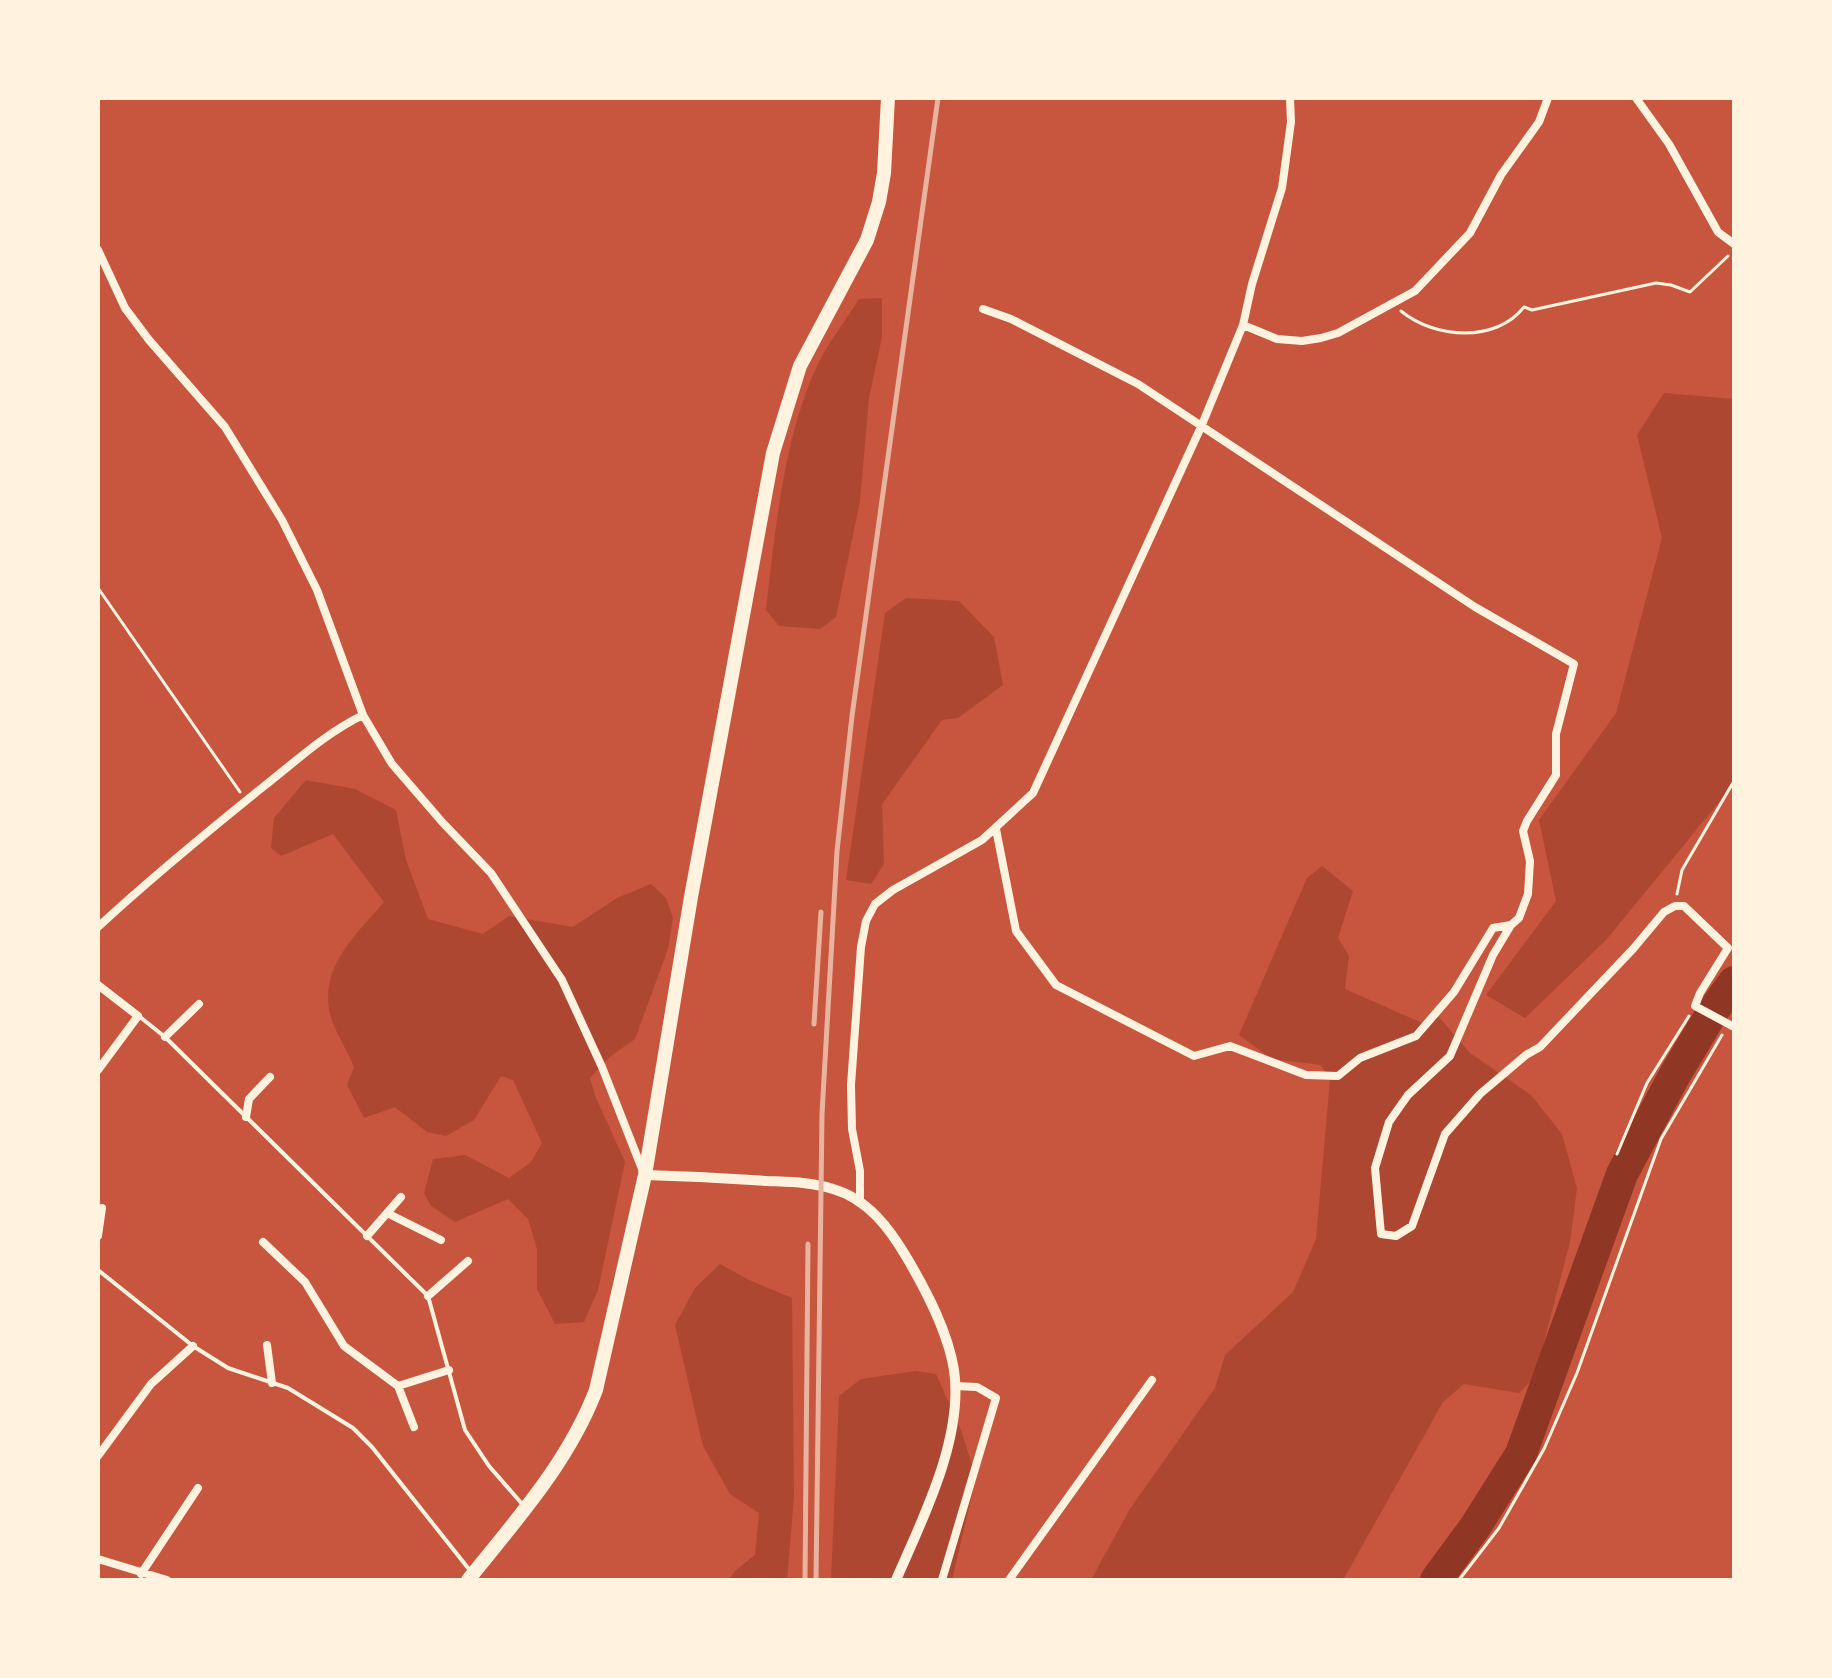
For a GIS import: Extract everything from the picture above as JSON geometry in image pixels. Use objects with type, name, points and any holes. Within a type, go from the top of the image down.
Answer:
[{"type":"main road","points":[[470,1577],[567,1452],[583,1424],[596,1390],[645,1175],[691,897],[773,453],[800,366],[867,240],[884,173],[888,98]]},
{"type":"street","points":[[860,1202],[851,1085],[861,947],[866,921],[875,904],[893,890],[982,840],[1033,793],[1129,578],[1201,427],[1243,325],[1252,284],[1282,188],[1291,122],[1290,98]]},
{"type":"street","points":[[1243,325],[1277,339],[1302,341],[1338,333],[1426,282],[1470,233],[1501,175],[1539,122],[1548,98]]},
{"type":"street","points":[[1636,98],[1669,144],[1718,232],[1734,244]]},
{"type":"street","points":[[98,250],[125,308],[225,427],[282,520],[317,590],[363,715],[392,764],[491,873],[562,980],[602,1067],[645,1175],[800,1183],[835,1189],[860,1202],[879,1218],[919,1278],[948,1344],[956,1397],[945,1451],[928,1507],[896,1580]]},
{"type":"street","points":[[983,309],[1011,319],[1138,384],[1475,607],[1574,664],[1556,734],[1556,775],[1523,831],[1530,861],[1528,894],[1519,918],[1511,925],[1493,955],[1450,1056],[1408,1095],[1389,1122],[1375,1168],[1381,1234],[1396,1236],[1412,1226],[1445,1134],[1480,1094],[1540,1047],[1664,912],[1675,906],[1684,906],[1693,912],[1728,948],[1700,993],[1699,1008],[1728,1023]]},
{"type":"street","points":[[98,927],[142,887],[338,727],[363,715]]},
{"type":"street","points":[[996,829],[1016,931],[1056,985],[1194,1056],[1230,1046],[1306,1075],[1338,1076],[1360,1058],[1416,1036],[1454,992],[1493,928],[1511,925]]},
{"type":"street","points":[[98,985],[138,1016],[98,1070]]},
{"type":"street","points":[[165,1037],[199,1004]]},
{"type":"street","points":[[246,1117],[249,1099],[270,1077]]},
{"type":"street","points":[[367,1236],[401,1197]]},
{"type":"street","points":[[98,1236],[102,1208]]},
{"type":"street","points":[[387,1213],[441,1240]]},
{"type":"street","points":[[263,1242],[305,1282],[344,1346],[398,1386],[414,1427]]},
{"type":"street","points":[[428,1296],[468,1261]]},
{"type":"street","points":[[267,1345],[272,1383]]},
{"type":"street","points":[[98,1456],[151,1384],[193,1346]]},
{"type":"street","points":[[398,1386],[449,1370]]},
{"type":"street","points":[[1009,1580],[1152,1380]]},
{"type":"street","points":[[942,1580],[996,1398],[977,1387],[955,1386]]},
{"type":"street","points":[[141,1574],[198,1488]]},
{"type":"street","points":[[98,1559],[167,1580]]},
{"type":"lane","points":[[138,1016],[165,1037],[428,1296],[465,1430],[489,1466],[525,1508]]},
{"type":"lane","points":[[98,1270],[193,1346],[228,1368],[288,1388],[353,1428],[372,1447],[470,1577]]},
{"type":"path","points":[[1392,304],[1427,328],[1443,332],[1484,331],[1506,325],[1524,307],[1532,310],[1656,283],[1690,292],[1734,251]]},
{"type":"path","points":[[98,588],[246,801]]},
{"type":"path","points":[[1675,906],[1682,870],[1734,781]]},
{"type":"path","points":[[1617,1154],[1647,1083],[1699,1008]]},
{"type":"path","points":[[1459,1580],[1499,1528],[1544,1449],[1577,1373],[1661,1139],[1728,1023]]},
{"type":"shaded area","points":[[882,298],[882,337],[869,398],[860,501],[836,617],[820,629],[779,626],[766,610],[783,483],[797,420],[819,362],[859,299]]},
{"type":"shaded area","points":[[1664,393],[1734,399],[1734,784],[1606,940],[1525,1018],[1486,995],[1556,901],[1539,820],[1616,713],[1662,538],[1637,435]]},
{"type":"shaded area","points":[[906,598],[959,601],[994,637],[1003,685],[958,718],[942,720],[882,804],[884,864],[871,884],[846,880],[885,613]]},
{"type":"shaded area","points":[[306,780],[355,789],[396,810],[406,860],[428,919],[483,934],[509,916],[573,927],[617,898],[651,884],[666,898],[673,918],[668,949],[635,1039],[611,1056],[590,1078],[625,1162],[598,1290],[584,1322],[555,1324],[537,1289],[537,1249],[528,1219],[508,1199],[455,1222],[431,1206],[424,1193],[433,1159],[465,1155],[509,1178],[531,1162],[542,1143],[513,1080],[501,1076],[474,1120],[446,1136],[427,1132],[395,1107],[364,1118],[347,1085],[354,1067],[329,1009],[331,978],[353,938],[384,902],[333,834],[281,856],[271,848],[274,818]]},
{"type":"shaded area","points":[[1322,866],[1353,891],[1338,938],[1349,956],[1345,989],[1422,1023],[1438,1016],[1470,1053],[1531,1095],[1562,1134],[1577,1188],[1570,1242],[1535,1377],[1519,1393],[1464,1384],[1443,1402],[1343,1580],[1091,1580],[1130,1509],[1215,1388],[1225,1355],[1293,1292],[1316,1239],[1330,1079],[1321,1065],[1272,1059],[1239,1035],[1307,878]]},
{"type":"shaded area","points":[[720,1264],[792,1298],[794,1497],[787,1580],[729,1580],[755,1555],[759,1513],[730,1494],[703,1446],[675,1325],[695,1288]]},
{"type":"shaded area","points":[[916,1371],[936,1374],[961,1430],[976,1478],[952,1580],[831,1580],[839,1396],[861,1379]]},
{"type":"waterway","points":[[1436,1580],[1475,1527],[1521,1454],[1622,1174],[1673,1078],[1734,982]]},
{"type":"railway","points":[[816,1580],[822,1114],[837,851],[852,716],[938,98]]},
{"type":"railway","points":[[814,1024],[821,912]]},
{"type":"railway","points":[[805,1580],[808,1244]]}]
